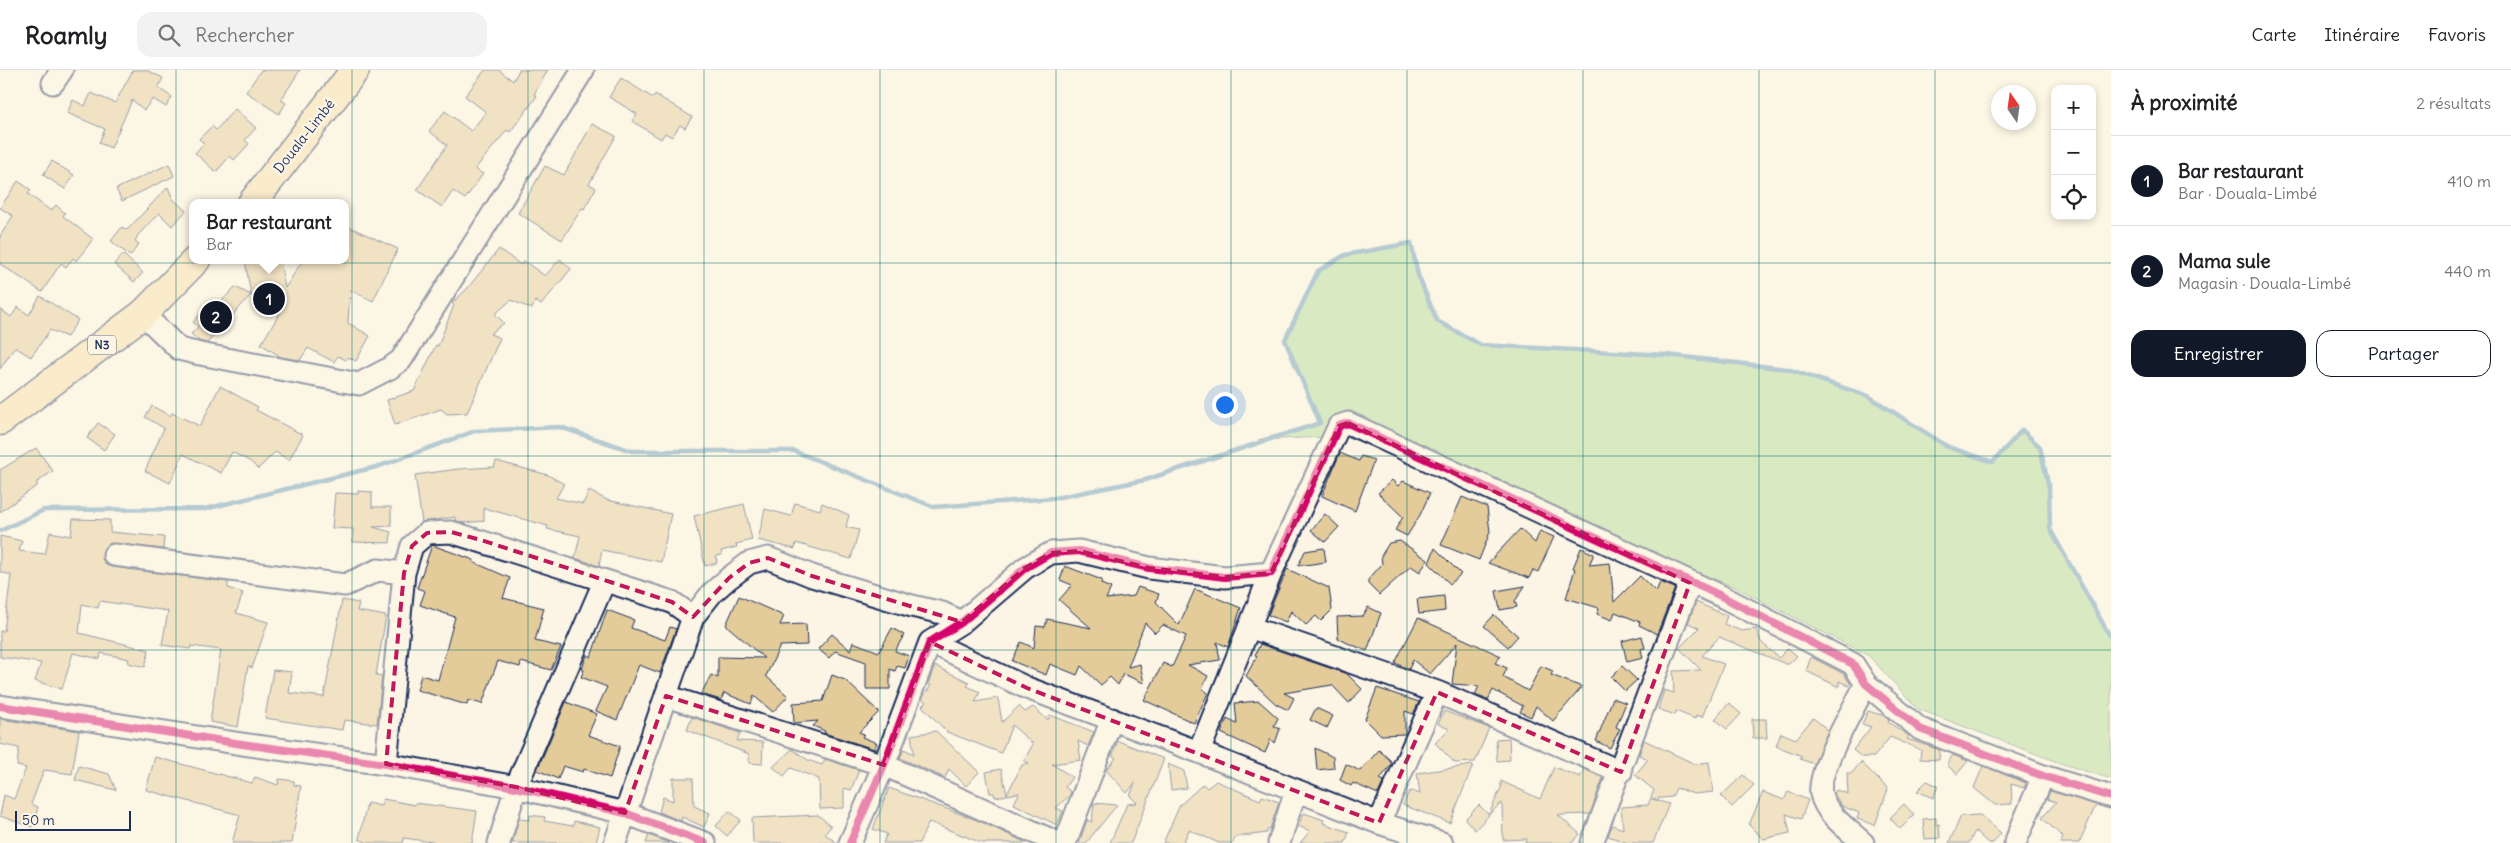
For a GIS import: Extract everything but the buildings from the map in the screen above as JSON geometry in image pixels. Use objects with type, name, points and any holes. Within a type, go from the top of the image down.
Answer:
[{"type":"highway","name":"Douala-Limbé","points":[[255,199],[355,70]]},
{"type":"highway","name":"N3","points":[[4,416],[143,314],[192,264]]},
{"type":"street","points":[[143,314],[180,348],[200,354],[359,384],[390,368],[401,360],[582,70]]},
{"type":"street","points":[[1199,752],[1271,573],[1339,426],[1348,423],[1719,595],[1853,664],[1866,684],[1920,729],[2043,776],[2111,797]]},
{"type":"street","points":[[386,764],[404,573],[412,546],[427,533],[451,532],[672,602],[693,618]]},
{"type":"street","points":[[850,843],[884,765],[930,642],[962,622],[1025,568],[1052,552],[1079,551],[1148,568],[1225,577],[1271,573]]},
{"type":"street","points":[[114,555],[345,585],[378,570],[404,573]]},
{"type":"street","points":[[616,843],[624,813],[693,618],[712,593],[749,563],[768,558],[812,576],[912,606],[942,612],[962,622]]},
{"type":"street","points":[[499,843],[516,787],[604,582]]},
{"type":"street","points":[[1592,843],[1621,772],[1690,583]]},
{"type":"street","points":[[1250,627],[1437,692],[1621,772]]},
{"type":"street","points":[[930,642],[1027,688],[1199,752],[1380,823],[1442,843]]},
{"type":"street","points":[[1863,843],[1830,814],[1820,793],[1823,771],[1866,684]]},
{"type":"street","points":[[1380,823],[1437,692]]},
{"type":"street","points":[[666,696],[884,765],[1058,843]]},
{"type":"street","points":[[0,706],[242,744],[386,764],[516,787],[624,813],[705,843]]},
{"type":"street","points":[[1066,843],[1112,719]]},
{"type":"street","points":[[2016,843],[2043,776]]},
{"type":"street","points":[[1279,843],[1296,790]]},
{"type":"highlighted area","points":[[1348,423],[1690,583],[1621,772],[1437,692],[1379,823],[1027,688],[930,642],[884,765],[666,696],[625,813],[516,787],[386,764],[404,573],[412,546],[427,533],[451,532],[481,540],[672,602],[693,617],[729,578],[749,563],[768,558],[812,576],[962,622],[1025,568],[1051,553],[1079,551],[1149,568],[1225,577],[1271,573],[1339,426]]},
{"type":"green space","points":[[1411,243],[1418,275],[1437,321],[1481,345],[1667,355],[1787,369],[1868,396],[1948,447],[1993,462],[2022,430],[2040,447],[2049,488],[2050,529],[2111,638],[2111,779],[2060,763],[1918,709],[1869,656],[1735,587],[1345,436],[1258,440],[1320,423],[1285,340],[1318,271],[1345,255]]},
{"type":"waterway","points":[[0,531],[44,510],[205,509],[380,466],[475,431],[560,427],[632,451],[794,451],[934,507],[1055,498],[1145,480],[1320,423],[1285,340],[1318,271],[1345,255],[1411,243],[1418,275],[1437,321],[1481,345],[1667,355],[1787,369],[1868,396],[1948,447],[1993,462],[2022,430],[2040,447],[2049,488],[2050,529],[2111,638]]},
{"type":"cycle path","points":[[850,843],[884,765],[930,642],[962,622],[1025,568],[1051,553],[1079,551],[1149,568],[1225,577],[1271,573],[1339,426],[1348,423],[1719,595],[1853,664],[1866,684],[1920,729],[2043,776],[2111,797]]},
{"type":"cycle path","points":[[0,706],[242,744],[386,764],[516,787],[625,813],[705,843]]},
{"type":"place","name":"Bar restaurant","points":[[269,299]]},
{"type":"place","name":"Mama sule","points":[[216,317]]}]
